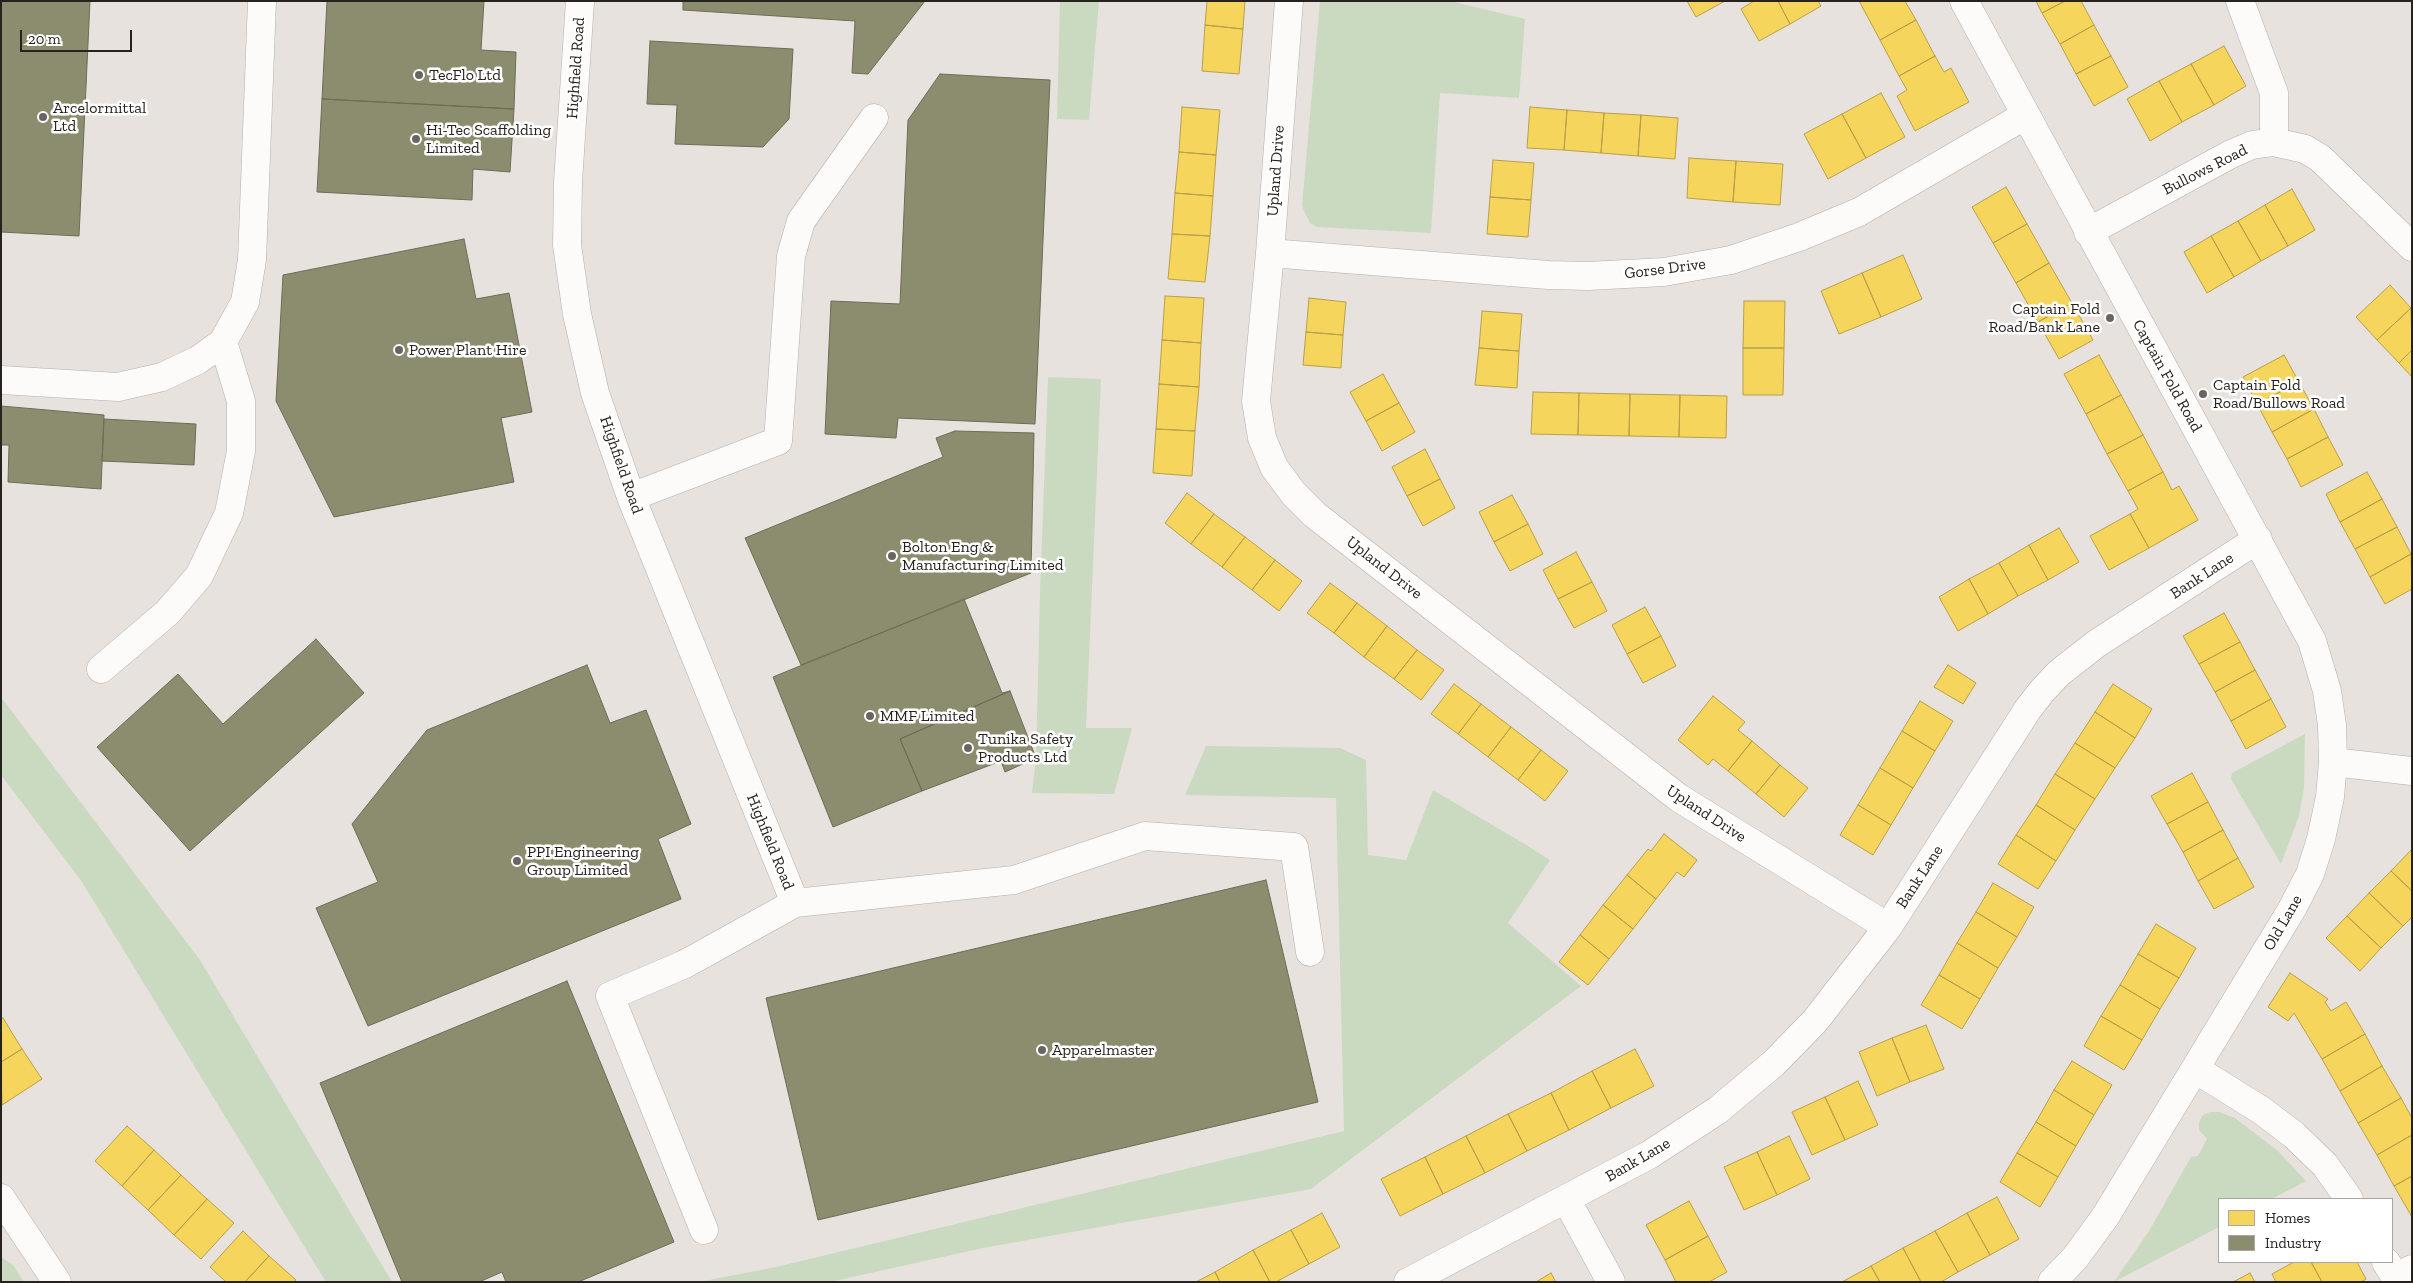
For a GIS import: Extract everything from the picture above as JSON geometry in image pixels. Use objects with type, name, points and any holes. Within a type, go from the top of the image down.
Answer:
[{"type":"street","points":[[1,380],[118,387],[162,377],[198,360],[223,342],[245,302],[252,260],[262,1]]},
{"type":"street","name":"Highfield Road","points":[[580,1],[568,182],[567,244],[577,314],[595,393],[631,497],[795,903]]},
{"type":"street","name":"Upland Drive","points":[[1289,1],[1270,253],[1256,401],[1262,438],[1274,467],[1294,493],[1315,515],[1679,798],[1888,927]]},
{"type":"street","name":"Captain Fold Road","points":[[1964,1],[2312,641],[2327,691],[2332,725],[2333,762]]},
{"type":"street","points":[[2240,1],[2274,93],[2274,142]]},
{"type":"street","name":"Gorse Drive","points":[[1270,253],[1578,276],[1664,272],[1731,260],[1799,238],[1859,212],[2026,115]]},
{"type":"street","points":[[631,497],[778,441],[791,256],[801,220],[874,118]]},
{"type":"street","name":"Bullows Road","points":[[2088,232],[2231,154],[2252,145],[2274,142],[2305,149],[2320,158],[2412,247]]},
{"type":"street","points":[[101,669],[167,613],[199,576],[229,513],[241,451],[241,401],[223,342]]},
{"type":"street","name":"Bank Lane","points":[[1408,1282],[1649,1155],[1718,1110],[1774,1063],[1815,1021],[1888,927],[2028,709],[2042,691],[2059,673],[2096,644],[2258,539]]},
{"type":"street","points":[[2333,762],[2412,771]]},
{"type":"street","name":"Old Lane","points":[[2052,1282],[2075,1258],[2105,1217],[2292,909],[2310,874],[2321,839],[2330,797],[2333,762]]},
{"type":"street","name":"Highfield Road","points":[[704,1230],[610,996],[685,964],[795,903],[1014,880],[1145,836],[1294,847],[1310,952]]},
{"type":"street","points":[[2194,1069],[2261,1110],[2294,1135],[2325,1165],[2348,1198]]},
{"type":"street","points":[[1,1198],[58,1282]]},
{"type":"street","points":[[1566,1199],[1611,1282]]},
{"type":"street","points":[[2387,1263],[2396,1278],[2412,1269]]},
{"type":"green space","points":[[1060,1],[1099,1],[1089,120],[1057,119]]},
{"type":"green space","points":[[1320,1],[1450,1],[1525,19],[1519,98],[1440,93],[1431,233],[1317,227],[1310,223],[1306,215],[1302,206]]},
{"type":"green space","points":[[1048,377],[1101,379],[1086,728],[1132,728],[1114,794],[1032,793],[1036,758]]},
{"type":"green space","points":[[1,697],[200,960],[392,1282],[326,1282],[82,882],[1,775]]},
{"type":"green space","points":[[2305,734],[2304,788],[2299,816],[2281,864],[2231,779],[2232,773]]},
{"type":"green space","points":[[1206,746],[1340,748],[1366,760],[1368,855],[1406,860],[1433,790],[1550,860],[1508,923],[1581,986],[1311,1189],[983,1248],[830,1282],[699,1282],[776,1267],[1344,1131],[1336,798],[1185,795]]},
{"type":"green space","points":[[2210,1112],[2219,1112],[2235,1118],[2278,1151],[2306,1181],[2274,1198],[2218,1198],[2218,1228],[2114,1282],[2149,1231],[2191,1157],[2198,1156],[2207,1139],[2199,1130],[2199,1122],[2203,1115]]},
{"type":"green space","points":[[1,1257],[13,1265],[24,1282],[1,1282]]},
{"type":"building: Homes","points":[[1207,1],[1245,1],[1243,29],[1205,25]]},
{"type":"building: Homes","points":[[1687,1],[1725,1],[1696,17]]},
{"type":"building: Homes","points":[[1754,1],[1778,1],[1790,24],[1759,41],[1741,9]]},
{"type":"building: Homes","points":[[1778,1],[1818,1],[1821,6],[1790,24]]},
{"type":"building: Homes","points":[[1859,1],[1905,1],[1916,20],[1880,40]]},
{"type":"building: Homes","points":[[2036,1],[2065,1],[2042,13]]},
{"type":"building: Homes","points":[[2065,1],[2081,1],[2094,25],[2060,44],[2042,13]]},
{"type":"building: Homes","points":[[1916,20],[1935,56],[1899,76],[1880,40]]},
{"type":"building: Homes","points":[[1205,25],[1243,29],[1239,74],[1202,71]]},
{"type":"building: Homes","points":[[2094,25],[2111,56],[2076,74],[2060,44]]},
{"type":"building: Homes","points":[[2224,46],[2246,86],[2214,105],[2191,64]]},
{"type":"building: Homes","points":[[1935,56],[1944,72],[1951,68],[1969,102],[1915,131],[1897,96],[1907,90],[1899,76]]},
{"type":"building: Homes","points":[[2111,56],[2128,87],[2094,106],[2076,74]]},
{"type":"building: Homes","points":[[2191,64],[2214,105],[2182,122],[2159,81]]},
{"type":"building: Homes","points":[[2159,81],[2182,122],[2150,141],[2127,99]]},
{"type":"building: Homes","points":[[1881,93],[1905,137],[1866,158],[1842,114]]},
{"type":"building: Homes","points":[[1182,107],[1220,110],[1216,155],[1179,152]]},
{"type":"building: Homes","points":[[1530,107],[1567,110],[1564,150],[1527,148]]},
{"type":"building: Homes","points":[[1567,110],[1604,113],[1601,153],[1564,150]]},
{"type":"building: Homes","points":[[1604,113],[1641,115],[1638,156],[1601,153]]},
{"type":"building: Homes","points":[[1842,114],[1866,158],[1828,179],[1804,134]]},
{"type":"building: Homes","points":[[1641,115],[1678,118],[1675,159],[1638,156]]},
{"type":"building: Homes","points":[[1179,152],[1216,155],[1213,196],[1175,193]]},
{"type":"building: Homes","points":[[1689,158],[1736,161],[1733,202],[1687,198]]},
{"type":"building: Homes","points":[[1493,160],[1534,163],[1531,200],[1490,197]]},
{"type":"building: Homes","points":[[1736,161],[1783,164],[1780,205],[1733,202]]},
{"type":"building: Homes","points":[[2006,187],[2027,224],[1993,243],[1972,207]]},
{"type":"building: Homes","points":[[2292,189],[2315,230],[2288,246],[2265,205]]},
{"type":"building: Homes","points":[[1175,193],[1213,196],[1210,236],[1172,234]]},
{"type":"building: Homes","points":[[1490,197],[1531,200],[1528,237],[1487,234]]},
{"type":"building: Homes","points":[[2265,205],[2288,246],[2261,261],[2238,221]]},
{"type":"building: Homes","points":[[2238,221],[2261,261],[2234,277],[2211,236]]},
{"type":"building: Homes","points":[[2027,224],[2049,263],[2016,283],[1993,243]]},
{"type":"building: Homes","points":[[1172,234],[1210,236],[1205,282],[1168,279]]},
{"type":"building: Homes","points":[[2211,236],[2234,277],[2207,293],[2184,252]]},
{"type":"building: Homes","points":[[1903,255],[1922,299],[1881,317],[1862,273]]},
{"type":"building: Homes","points":[[2049,263],[2072,303],[2038,322],[2016,283]]},
{"type":"building: Homes","points":[[1862,273],[1881,317],[1839,334],[1821,291]]},
{"type":"building: Homes","points":[[2390,285],[2411,308],[2377,340],[2356,317]]},
{"type":"building: Homes","points":[[1165,296],[1204,298],[1201,343],[1162,340]]},
{"type":"building: Homes","points":[[1309,298],[1346,302],[1343,335],[1306,332]]},
{"type":"building: Homes","points":[[1744,301],[1785,301],[1784,348],[1743,348]]},
{"type":"building: Homes","points":[[2072,303],[2093,340],[2059,359],[2038,322]]},
{"type":"building: Homes","points":[[2411,308],[2412,350],[2399,363],[2377,340]]},
{"type":"building: Homes","points":[[1482,311],[1522,314],[1519,351],[1479,348]]},
{"type":"building: Homes","points":[[1306,332],[1343,335],[1341,368],[1303,365]]},
{"type":"building: Homes","points":[[1162,340],[1201,343],[1199,387],[1159,384]]},
{"type":"building: Homes","points":[[1479,348],[1519,351],[1517,388],[1475,385]]},
{"type":"building: Homes","points":[[1743,348],[1784,348],[1783,395],[1743,395]]},
{"type":"building: Homes","points":[[2412,350],[2412,377],[2399,363]]},
{"type":"building: Homes","points":[[2099,355],[2121,395],[2086,414],[2064,374]]},
{"type":"building: Homes","points":[[2284,355],[2299,382],[2257,404],[2243,377]]},
{"type":"building: Homes","points":[[1383,374],[1399,403],[1366,421],[1350,392]]},
{"type":"building: Homes","points":[[2299,382],[2314,409],[2272,432],[2257,404]]},
{"type":"building: Homes","points":[[1159,384],[1199,387],[1195,431],[1156,429]]},
{"type":"building: Homes","points":[[1533,392],[1579,393],[1578,435],[1531,434]]},
{"type":"building: Homes","points":[[1579,393],[1630,394],[1629,436],[1578,435]]},
{"type":"building: Homes","points":[[1630,394],[1680,395],[1679,437],[1629,436]]},
{"type":"building: Homes","points":[[1680,395],[1727,396],[1726,438],[1679,437]]},
{"type":"building: Homes","points":[[2121,395],[2143,435],[2107,454],[2086,414]]},
{"type":"building: Homes","points":[[1399,403],[1415,432],[1382,451],[1366,421]]},
{"type":"building: Homes","points":[[2314,409],[2328,437],[2287,459],[2272,432]]},
{"type":"building: Homes","points":[[1156,429],[1195,431],[1192,476],[1153,473]]},
{"type":"building: Homes","points":[[2143,435],[2163,472],[2128,491],[2107,454]]},
{"type":"building: Homes","points":[[2328,437],[2343,465],[2301,487],[2287,459]]},
{"type":"building: Homes","points":[[1425,449],[1440,479],[1407,496],[1392,467]]},
{"type":"building: Homes","points":[[2163,472],[2172,490],[2179,486],[2198,520],[2149,548],[2130,514],[2138,509],[2128,491]]},
{"type":"building: Homes","points":[[2367,472],[2382,499],[2340,522],[2326,494]]},
{"type":"building: Homes","points":[[1440,479],[1455,508],[1423,526],[1407,496]]},
{"type":"building: Homes","points":[[1187,493],[1214,514],[1191,544],[1165,523]]},
{"type":"building: Homes","points":[[1512,495],[1528,524],[1494,542],[1479,512]]},
{"type":"building: Homes","points":[[2382,499],[2397,527],[2355,549],[2340,522]]},
{"type":"building: Homes","points":[[1214,514],[1245,537],[1222,567],[1191,544]]},
{"type":"building: Homes","points":[[2130,514],[2149,548],[2109,570],[2090,536]]},
{"type":"building: Homes","points":[[1528,524],[1543,554],[1510,571],[1494,542]]},
{"type":"building: Homes","points":[[2397,527],[2411,554],[2370,577],[2355,549]]},
{"type":"building: Homes","points":[[2059,528],[2079,562],[2048,580],[2029,545]]},
{"type":"building: Homes","points":[[1245,537],[1275,560],[1252,590],[1222,567]]},
{"type":"building: Homes","points":[[2029,545],[2048,580],[2018,596],[1999,563]]},
{"type":"building: Homes","points":[[1576,552],[1592,582],[1558,599],[1543,570]]},
{"type":"building: Homes","points":[[2411,554],[2412,589],[2385,604],[2370,577]]},
{"type":"building: Homes","points":[[1275,560],[1302,581],[1279,611],[1252,590]]},
{"type":"building: Homes","points":[[1999,563],[2018,596],[1988,614],[1969,579]]},
{"type":"building: Homes","points":[[1969,579],[1988,614],[1958,631],[1939,597]]},
{"type":"building: Homes","points":[[1592,582],[1607,611],[1574,628],[1558,599]]},
{"type":"building: Homes","points":[[1330,583],[1357,603],[1334,633],[1307,613]]},
{"type":"building: Homes","points":[[1357,603],[1387,626],[1364,657],[1334,633]]},
{"type":"building: Homes","points":[[1645,607],[1661,636],[1627,654],[1612,625]]},
{"type":"building: Homes","points":[[2224,613],[2240,642],[2199,664],[2183,636]]},
{"type":"building: Homes","points":[[1387,626],[1417,650],[1394,679],[1364,657]]},
{"type":"building: Homes","points":[[1661,636],[1676,666],[1643,683],[1627,654]]},
{"type":"building: Homes","points":[[2240,642],[2255,670],[2215,692],[2199,664]]},
{"type":"building: Homes","points":[[1417,650],[1444,670],[1421,700],[1394,679]]},
{"type":"building: Homes","points":[[1948,665],[1976,683],[1963,704],[1934,687]]},
{"type":"building: Homes","points":[[2255,670],[2271,699],[2231,721],[2215,692]]},
{"type":"building: Homes","points":[[1454,684],[1481,704],[1458,734],[1431,714]]},
{"type":"building: Homes","points":[[2113,684],[2152,709],[2135,738],[2095,712]]},
{"type":"building: Homes","points":[[1713,696],[1745,722],[1738,730],[1752,741],[1728,771],[1713,759],[1708,765],[1678,740]]},
{"type":"building: Homes","points":[[2271,699],[2286,727],[2246,749],[2231,721]]},
{"type":"building: Homes","points":[[1920,701],[1953,721],[1935,751],[1902,731]]},
{"type":"building: Homes","points":[[1481,704],[1511,727],[1488,757],[1458,734]]},
{"type":"building: Homes","points":[[2095,712],[2135,738],[2115,768],[2075,743]]},
{"type":"building: Homes","points":[[1511,727],[1541,750],[1518,780],[1488,757]]},
{"type":"building: Homes","points":[[1902,731],[1935,751],[1913,788],[1880,768]]},
{"type":"building: Homes","points":[[1752,741],[1780,765],[1756,794],[1728,771]]},
{"type":"building: Homes","points":[[2075,743],[2115,768],[2095,799],[2055,774]]},
{"type":"building: Homes","points":[[1541,750],[1568,771],[1545,801],[1518,780]]},
{"type":"building: Homes","points":[[1780,765],[1808,788],[1784,817],[1756,794]]},
{"type":"building: Homes","points":[[1880,768],[1913,788],[1891,825],[1858,805]]},
{"type":"building: Homes","points":[[2192,773],[2208,802],[2167,824],[2151,796]]},
{"type":"building: Homes","points":[[2055,774],[2095,799],[2075,830],[2036,805]]},
{"type":"building: Homes","points":[[2208,802],[2223,830],[2183,852],[2167,824]]},
{"type":"building: Homes","points":[[1858,805],[1891,825],[1873,855],[1840,835]]},
{"type":"building: Homes","points":[[2036,805],[2075,830],[2056,861],[2016,835]]},
{"type":"building: Homes","points":[[2223,830],[2238,858],[2198,881],[2183,852]]},
{"type":"building: Homes","points":[[1664,834],[1697,860],[1684,877],[1677,872],[1656,899],[1627,875],[1648,849],[1651,851]]},
{"type":"building: Homes","points":[[2016,835],[2056,861],[2038,889],[1998,864]]},
{"type":"building: Homes","points":[[2412,849],[2412,891],[2391,871]]},
{"type":"building: Homes","points":[[2238,858],[2254,887],[2214,909],[2198,881]]},
{"type":"building: Homes","points":[[2391,871],[2412,891],[2412,917],[2403,926],[2369,893]]},
{"type":"building: Homes","points":[[1627,875],[1656,899],[1633,929],[1603,905]]},
{"type":"building: Homes","points":[[1993,883],[2034,907],[2017,937],[1976,912]]},
{"type":"building: Homes","points":[[2369,893],[2403,926],[2381,948],[2347,916]]},
{"type":"building: Homes","points":[[1603,905],[1633,929],[1609,959],[1580,935]]},
{"type":"building: Homes","points":[[1976,912],[2017,937],[1998,968],[1957,943]]},
{"type":"building: Homes","points":[[2347,916],[2381,948],[2360,971],[2326,938]]},
{"type":"building: Homes","points":[[2156,924],[2196,948],[2179,978],[2138,954]]},
{"type":"building: Homes","points":[[1580,935],[1609,959],[1588,985],[1559,962]]},
{"type":"building: Homes","points":[[1957,943],[1998,968],[1980,999],[1939,975]]},
{"type":"building: Homes","points":[[2138,954],[2179,978],[2160,1009],[2120,985]]},
{"type":"building: Homes","points":[[2290,973],[2328,999],[2325,1002],[2331,1011],[2346,1002],[2365,1034],[2322,1059],[2294,1013],[2288,1021],[2268,1007]]},
{"type":"building: Homes","points":[[1939,975],[1980,999],[1962,1029],[1921,1005]]},
{"type":"building: Homes","points":[[2120,985],[2160,1009],[2142,1040],[2101,1016]]},
{"type":"building: Homes","points":[[2101,1016],[2142,1040],[2124,1070],[2084,1046]]},
{"type":"building: Homes","points":[[3,1018],[22,1049],[1,1062],[1,1019]]},
{"type":"building: Homes","points":[[1926,1025],[1944,1069],[1910,1082],[1892,1038]]},
{"type":"building: Homes","points":[[2365,1034],[2382,1066],[2340,1091],[2322,1059]]},
{"type":"building: Homes","points":[[1892,1038],[1910,1082],[1877,1096],[1859,1052]]},
{"type":"building: Homes","points":[[22,1049],[42,1079],[2,1105],[1,1062]]},
{"type":"building: Homes","points":[[1635,1049],[1654,1086],[1611,1108],[1592,1071]]},
{"type":"building: Homes","points":[[2072,1061],[2112,1085],[2094,1115],[2054,1090]]},
{"type":"building: Homes","points":[[2382,1066],[2401,1098],[2358,1123],[2340,1091]]},
{"type":"building: Homes","points":[[1592,1071],[1611,1108],[1569,1130],[1551,1093]]},
{"type":"building: Homes","points":[[1858,1081],[1878,1125],[1845,1140],[1825,1097]]},
{"type":"building: Homes","points":[[2054,1090],[2094,1115],[2076,1146],[2036,1122]]},
{"type":"building: Homes","points":[[1551,1093],[1569,1130],[1527,1151],[1508,1114]]},
{"type":"building: Homes","points":[[1825,1097],[1845,1140],[1812,1155],[1792,1112]]},
{"type":"building: Homes","points":[[2401,1098],[2412,1118],[2412,1135],[2377,1155],[2358,1123]]},
{"type":"building: Homes","points":[[1508,1114],[1527,1151],[1485,1173],[1466,1136]]},
{"type":"building: Homes","points":[[2036,1122],[2076,1146],[2058,1177],[2017,1153]]},
{"type":"building: Homes","points":[[127,1126],[154,1150],[122,1186],[95,1161]]},
{"type":"building: Homes","points":[[2412,1135],[2412,1176],[2394,1186],[2377,1155]]},
{"type":"building: Homes","points":[[1466,1136],[1485,1173],[1443,1194],[1425,1157]]},
{"type":"building: Homes","points":[[1789,1136],[1810,1179],[1777,1195],[1757,1152]]},
{"type":"building: Homes","points":[[154,1150],[181,1175],[148,1210],[122,1186]]},
{"type":"building: Homes","points":[[1757,1152],[1777,1195],[1744,1210],[1724,1167]]},
{"type":"building: Homes","points":[[2017,1153],[2058,1177],[2040,1207],[2000,1182]]},
{"type":"building: Homes","points":[[1425,1157],[1443,1194],[1400,1216],[1381,1179]]},
{"type":"building: Homes","points":[[181,1175],[207,1199],[174,1235],[148,1210]]},
{"type":"building: Homes","points":[[2412,1176],[2412,1217],[2394,1186]]},
{"type":"building: Homes","points":[[1997,1197],[2019,1239],[1990,1255],[1967,1213]]},
{"type":"building: Homes","points":[[207,1199],[234,1223],[201,1259],[174,1235]]},
{"type":"building: Homes","points":[[1689,1201],[1708,1236],[1665,1260],[1646,1225]]},
{"type":"building: Homes","points":[[1322,1213],[1340,1247],[1309,1264],[1291,1230]]},
{"type":"building: Homes","points":[[1967,1213],[1990,1255],[1958,1272],[1935,1231]]},
{"type":"building: Homes","points":[[1291,1230],[1309,1264],[1276,1282],[1270,1282],[1253,1250]]},
{"type":"building: Homes","points":[[243,1231],[269,1256],[245,1282],[226,1282],[210,1267]]},
{"type":"building: Homes","points":[[1935,1231],[1958,1272],[1941,1282],[1921,1282],[1903,1248]]},
{"type":"building: Homes","points":[[1708,1236],[1727,1272],[1709,1282],[1676,1282],[1665,1260]]},
{"type":"building: Homes","points":[[1903,1248],[1921,1282],[1880,1282],[1871,1266]]},
{"type":"building: Homes","points":[[1253,1250],[1270,1282],[1220,1282],[1215,1272]]},
{"type":"building: Homes","points":[[269,1256],[296,1280],[294,1282],[245,1282]]},
{"type":"building: Homes","points":[[2292,1263],[2312,1263],[2322,1282],[2276,1282],[2272,1274]]},
{"type":"building: Homes","points":[[2312,1263],[2358,1263],[2366,1279],[2361,1282],[2322,1282]]},
{"type":"building: Homes","points":[[1871,1266],[1880,1282],[1842,1282]]},
{"type":"building: Homes","points":[[1215,1272],[1220,1282],[1196,1282]]},
{"type":"building: Homes","points":[[1551,1273],[1556,1282],[1536,1282]]},
{"type":"building: Homes","points":[[2250,1273],[2255,1282],[2233,1282]]},
{"type":"building: Industry","name":"Arcelormittal Ltd","points":[[1,1],[90,1],[79,236],[1,232]]},
{"type":"building: Industry","name":"TecFlo Ltd","points":[[327,1],[484,1],[481,50],[516,52],[514,109],[322,99]]},
{"type":"building: Industry","points":[[683,1],[925,1],[868,74],[852,73],[855,21],[683,10]]},
{"type":"building: Industry","points":[[650,41],[793,49],[789,119],[763,147],[675,144],[677,105],[647,104]]},
{"type":"building: Industry","points":[[940,74],[1050,80],[1035,424],[898,418],[896,438],[825,434],[831,301],[900,304],[908,120]]},
{"type":"building: Industry","name":"Hi-Tec Scaffolding Limited","points":[[322,99],[514,109],[510,172],[473,169],[472,200],[317,192]]},
{"type":"building: Industry","name":"Power Plant Hire","points":[[464,239],[476,299],[509,293],[532,412],[501,418],[514,482],[334,517],[276,401],[283,275]]},
{"type":"building: Industry","points":[[1,406],[104,415],[101,489],[8,482],[9,445],[1,445]]},
{"type":"building: Industry","points":[[104,419],[196,424],[194,465],[102,461]]},
{"type":"building: Industry","name":"Bolton Eng & Manufacturing Limited","points":[[955,431],[1034,433],[1031,573],[801,665],[745,538],[943,457],[936,438]]},
{"type":"building: Industry","name":"MMF Limited","points":[[964,599],[1002,693],[1010,691],[900,739],[922,791],[833,827],[773,677]]},
{"type":"building: Industry","points":[[316,639],[364,693],[190,851],[97,747],[178,674],[223,724]]},
{"type":"building: Industry","name":"PPI Engineering Group Limited","points":[[587,665],[610,723],[646,710],[691,824],[658,839],[681,899],[368,1026],[316,908],[378,882],[352,824],[427,730]]},
{"type":"building: Industry","name":"Tunika Safety Products Ltd","points":[[1010,691],[1036,758],[1005,772],[1001,761],[922,791],[900,739]]},
{"type":"building: Industry","name":"Apparelmaster","points":[[1266,880],[1318,1102],[818,1220],[766,998]]},
{"type":"building: Industry","points":[[567,981],[674,1242],[578,1282],[506,1282],[502,1272],[479,1282],[402,1282],[320,1083]]},
{"type":"place","name":"TecFlo Ltd","points":[[419,75]]},
{"type":"place","name":"Arcelormittal Ltd","points":[[43,117]]},
{"type":"place","name":"Hi-Tec Scaffolding Limited","points":[[416,139]]},
{"type":"place","name":"Captain Fold Road/Bank Lane","points":[[2110,318]]},
{"type":"place","name":"Power Plant Hire","points":[[399,350]]},
{"type":"place","name":"Captain Fold Road/Bullows Road","points":[[2203,394]]},
{"type":"place","name":"Bolton Eng & Manufacturing Limited","points":[[892,556]]},
{"type":"place","name":"MMF Limited","points":[[870,716]]},
{"type":"place","name":"Tunika Safety Products Ltd","points":[[968,748]]},
{"type":"place","name":"PPI Engineering Group Limited","points":[[517,861]]},
{"type":"place","name":"Apparelmaster","points":[[1042,1050]]}]
